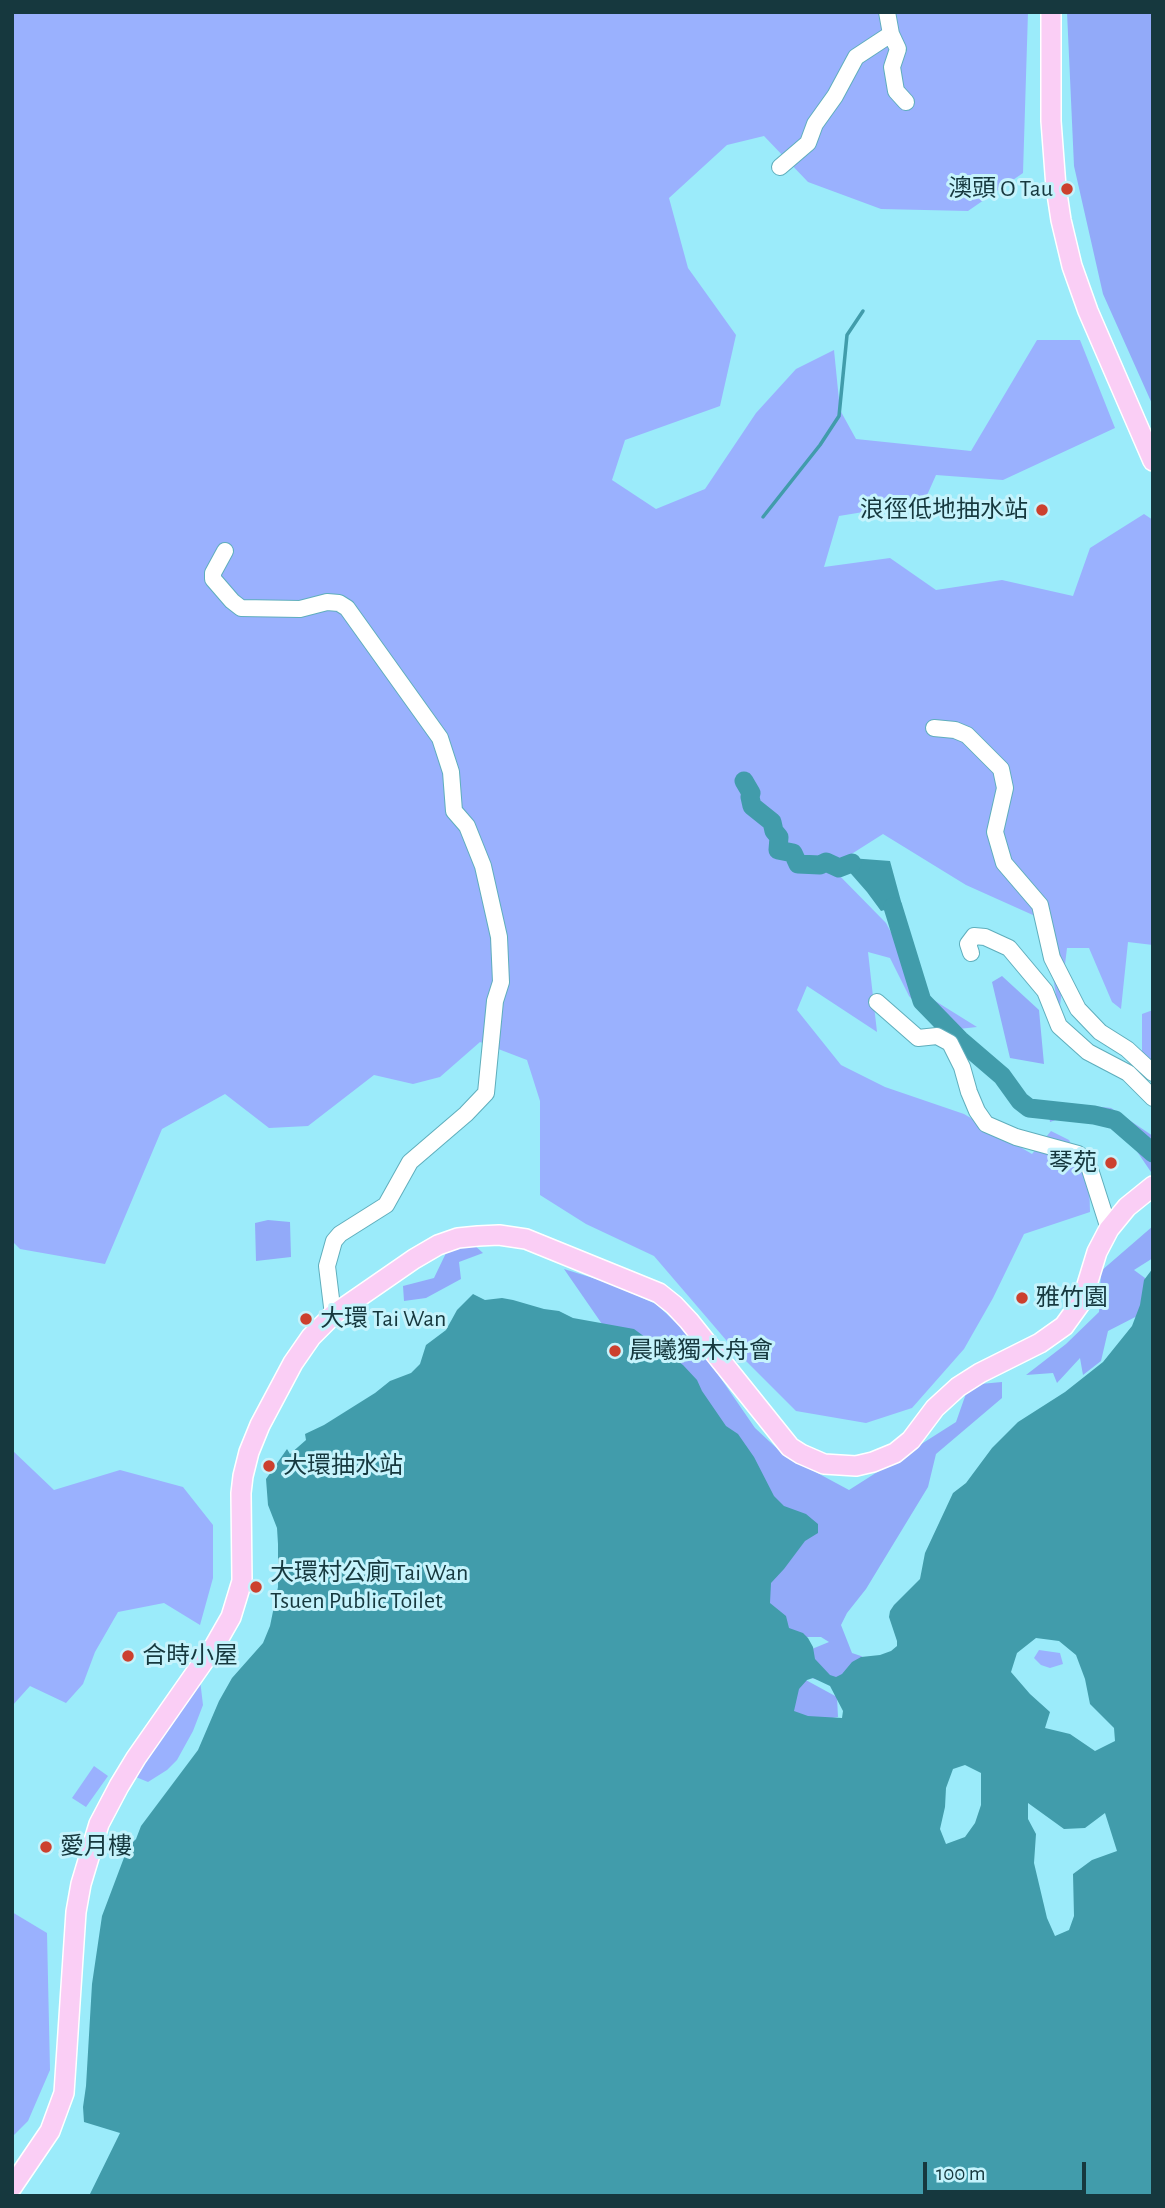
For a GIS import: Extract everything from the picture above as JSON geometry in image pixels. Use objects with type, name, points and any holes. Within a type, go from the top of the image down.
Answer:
[{"type":"main road","points":[[1051,12],[1051,121],[1060,220],[1088,311],[1153,461]]},
{"type":"main road","points":[[12,2187],[50,2131],[64,2093],[76,1912],[81,1884],[99,1824],[136,1758],[231,1618],[242,1581],[241,1493],[249,1452],[260,1425],[293,1363],[311,1337],[333,1315],[420,1255],[448,1241],[488,1235],[526,1239],[659,1293],[689,1321],[790,1447],[824,1464],[856,1466],[895,1452],[916,1434],[935,1408],[958,1387],[979,1373],[1046,1339],[1064,1326],[1083,1301],[1097,1252],[1109,1229],[1127,1207],[1151,1187]]},
{"type":"street","points":[[887,12],[891,34],[898,49],[891,67],[896,91],[906,102]]},
{"type":"street","points":[[780,167],[808,143],[814,124],[835,96],[856,57],[891,34]]},
{"type":"street","points":[[225,551],[213,573],[213,579],[241,608],[300,609],[327,602],[338,603],[347,608],[440,738],[451,772],[454,811],[467,826],[483,866],[499,937],[501,982],[495,1001],[486,1093],[466,1114],[410,1162],[386,1205],[340,1234],[334,1241],[327,1266],[333,1315]]},
{"type":"street","points":[[933,728],[955,730],[967,735],[1001,769],[1005,788],[995,832],[1004,863],[1040,905],[1052,958],[1079,1009],[1100,1032],[1127,1049],[1153,1073]]},
{"type":"street","points":[[971,953],[968,944],[974,936],[985,937],[1010,948],[1045,991],[1059,1026],[1088,1052],[1128,1073],[1153,1098]]},
{"type":"street","points":[[877,1002],[918,1038],[937,1036],[950,1044],[962,1067],[969,1092],[986,1124],[1016,1137],[1079,1154],[1087,1160],[1109,1229]]},
{"type":"shaded area","points":[[12,12],[1028,12],[1023,173],[968,211],[881,209],[808,182],[764,136],[727,145],[669,198],[688,268],[736,335],[720,406],[625,440],[612,480],[656,509],[705,489],[756,413],[796,369],[834,350],[840,410],[856,439],[971,451],[1037,340],[1080,340],[1115,428],[1003,480],[936,475],[924,502],[839,516],[824,567],[890,558],[936,590],[1002,580],[1073,596],[1090,548],[1144,514],[1153,520],[1153,945],[1128,942],[1121,1009],[1112,1002],[1089,948],[1067,948],[1059,1014],[1044,920],[966,885],[883,834],[831,867],[886,923],[924,994],[977,1027],[940,1031],[909,996],[890,958],[868,952],[877,1032],[807,986],[797,1010],[841,1065],[885,1087],[964,1114],[1032,1154],[1051,1131],[1069,1140],[1089,1176],[1090,1212],[1024,1234],[993,1298],[964,1349],[912,1408],[866,1423],[796,1411],[732,1347],[654,1256],[586,1224],[540,1195],[540,1101],[527,1060],[480,1042],[440,1077],[413,1084],[374,1075],[308,1126],[269,1128],[225,1094],[162,1129],[105,1264],[20,1249],[12,1241]]},
{"type":"shaded area","points":[[1067,12],[1153,12],[1153,406],[1103,294],[1074,166]]},
{"type":"shaded area","points":[[850,858],[890,861],[902,905],[881,911],[846,868]]},
{"type":"shaded area","points":[[1002,976],[1039,1010],[1044,1064],[1010,1058],[992,982]]},
{"type":"shaded area","points":[[1153,1010],[1153,1063],[1142,1054],[1142,1014]]},
{"type":"shaded area","points":[[1047,1101],[1111,1108],[1153,1136],[1153,1170],[1151,1172],[1119,1125],[1067,1116],[1050,1122]]},
{"type":"shaded area","points":[[268,1220],[290,1222],[291,1257],[256,1261],[255,1223]]},
{"type":"shaded area","points":[[1153,1226],[1153,1258],[1134,1270],[1145,1278],[1147,1311],[1108,1331],[1101,1361],[1083,1375],[1080,1358],[1057,1383],[1053,1373],[1026,1375],[1066,1344],[1099,1312],[1101,1271]]},
{"type":"shaded area","points":[[472,1243],[483,1253],[459,1262],[461,1279],[426,1298],[404,1301],[403,1286],[434,1278],[446,1253]]},
{"type":"shaded area","points":[[1153,1268],[1153,2196],[89,2196],[120,2133],[84,2122],[92,1984],[102,1916],[128,1847],[198,1750],[232,1678],[263,1643],[270,1626],[278,1587],[278,1544],[277,1528],[268,1505],[266,1479],[287,1449],[290,1454],[306,1440],[305,1434],[324,1425],[390,1381],[411,1373],[420,1364],[426,1345],[446,1330],[457,1310],[473,1294],[485,1300],[513,1300],[559,1311],[573,1318],[634,1329],[683,1365],[697,1380],[726,1426],[738,1434],[754,1457],[774,1496],[784,1506],[806,1514],[818,1524],[818,1533],[805,1541],[771,1583],[770,1603],[786,1616],[789,1628],[808,1638],[815,1659],[830,1675],[836,1677],[861,1657],[880,1655],[897,1646],[889,1617],[890,1611],[920,1579],[925,1553],[953,1493],[966,1483],[992,1448],[1018,1422],[1065,1392],[1103,1362],[1132,1326],[1140,1305],[1144,1280]],"holes":[[[1036,1638],[1059,1641],[1076,1655],[1090,1704],[1114,1728],[1115,1741],[1095,1751],[1070,1734],[1045,1728],[1050,1712],[1011,1672],[1017,1653]],[[813,1678],[830,1686],[843,1711],[842,1718],[808,1716],[794,1711],[799,1689],[807,1680]],[[965,1765],[981,1773],[981,1805],[975,1823],[965,1837],[946,1844],[940,1829],[946,1788],[953,1769]],[[1028,1803],[1064,1829],[1085,1828],[1105,1813],[1117,1851],[1092,1860],[1073,1874],[1074,1916],[1069,1930],[1055,1936],[1047,1918],[1034,1863],[1036,1834],[1028,1819]]]},
{"type":"shaded area","points":[[564,1269],[609,1283],[656,1304],[693,1338],[755,1428],[784,1455],[849,1490],[956,1422],[969,1385],[1002,1382],[1002,1398],[936,1454],[928,1487],[841,1625],[852,1653],[880,1669],[847,1688],[801,1675],[790,1658],[829,1642],[821,1637],[792,1637],[759,1606],[753,1487],[602,1324]]},
{"type":"shaded area","points":[[12,1450],[54,1490],[120,1470],[183,1487],[213,1525],[213,1578],[200,1625],[164,1603],[118,1612],[95,1652],[83,1684],[66,1703],[30,1686],[12,1706]]},
{"type":"shaded area","points":[[1039,1650],[1060,1653],[1063,1664],[1050,1668],[1041,1665],[1034,1658]]},
{"type":"shaded area","points":[[804,1679],[837,1697],[838,1717],[798,1724],[790,1703]]},
{"type":"shaded area","points":[[200,1680],[203,1705],[177,1760],[148,1782],[131,1775]]},
{"type":"shaded area","points":[[94,1766],[108,1776],[86,1807],[72,1798]]},
{"type":"shaded area","points":[[12,1912],[47,1933],[50,2070],[28,2121],[12,2137]]},
{"type":"waterway","points":[[763,517],[820,445],[839,416],[847,335],[863,311]]},
{"type":"waterway","points":[[744,781],[751,793],[752,806],[772,822],[779,837],[778,850],[793,853],[798,864],[820,865],[826,862],[839,868],[852,863]]},
{"type":"waterway","points":[[893,907],[922,1001],[960,1040],[1002,1076],[1020,1101],[1029,1108],[1115,1120],[1153,1153]]},
{"type":"place","name":"澳頭 O Tau","points":[[1067,189]]},
{"type":"place","name":"浪徑低地抽水站","points":[[1042,510]]},
{"type":"place","name":"琴苑","points":[[1111,1163]]},
{"type":"place","name":"雅竹園","points":[[1022,1298]]},
{"type":"place","name":"大環 Tai Wan","points":[[306,1319]]},
{"type":"place","name":"晨曦獨木舟會","points":[[615,1351]]},
{"type":"place","name":"大環抽水站","points":[[269,1466]]},
{"type":"place","name":"大環村公廁 Tai Wan Tsuen Public Toilet","points":[[256,1587]]},
{"type":"place","name":"合時小屋","points":[[128,1656]]},
{"type":"place","name":"愛月樓","points":[[46,1847]]}]
